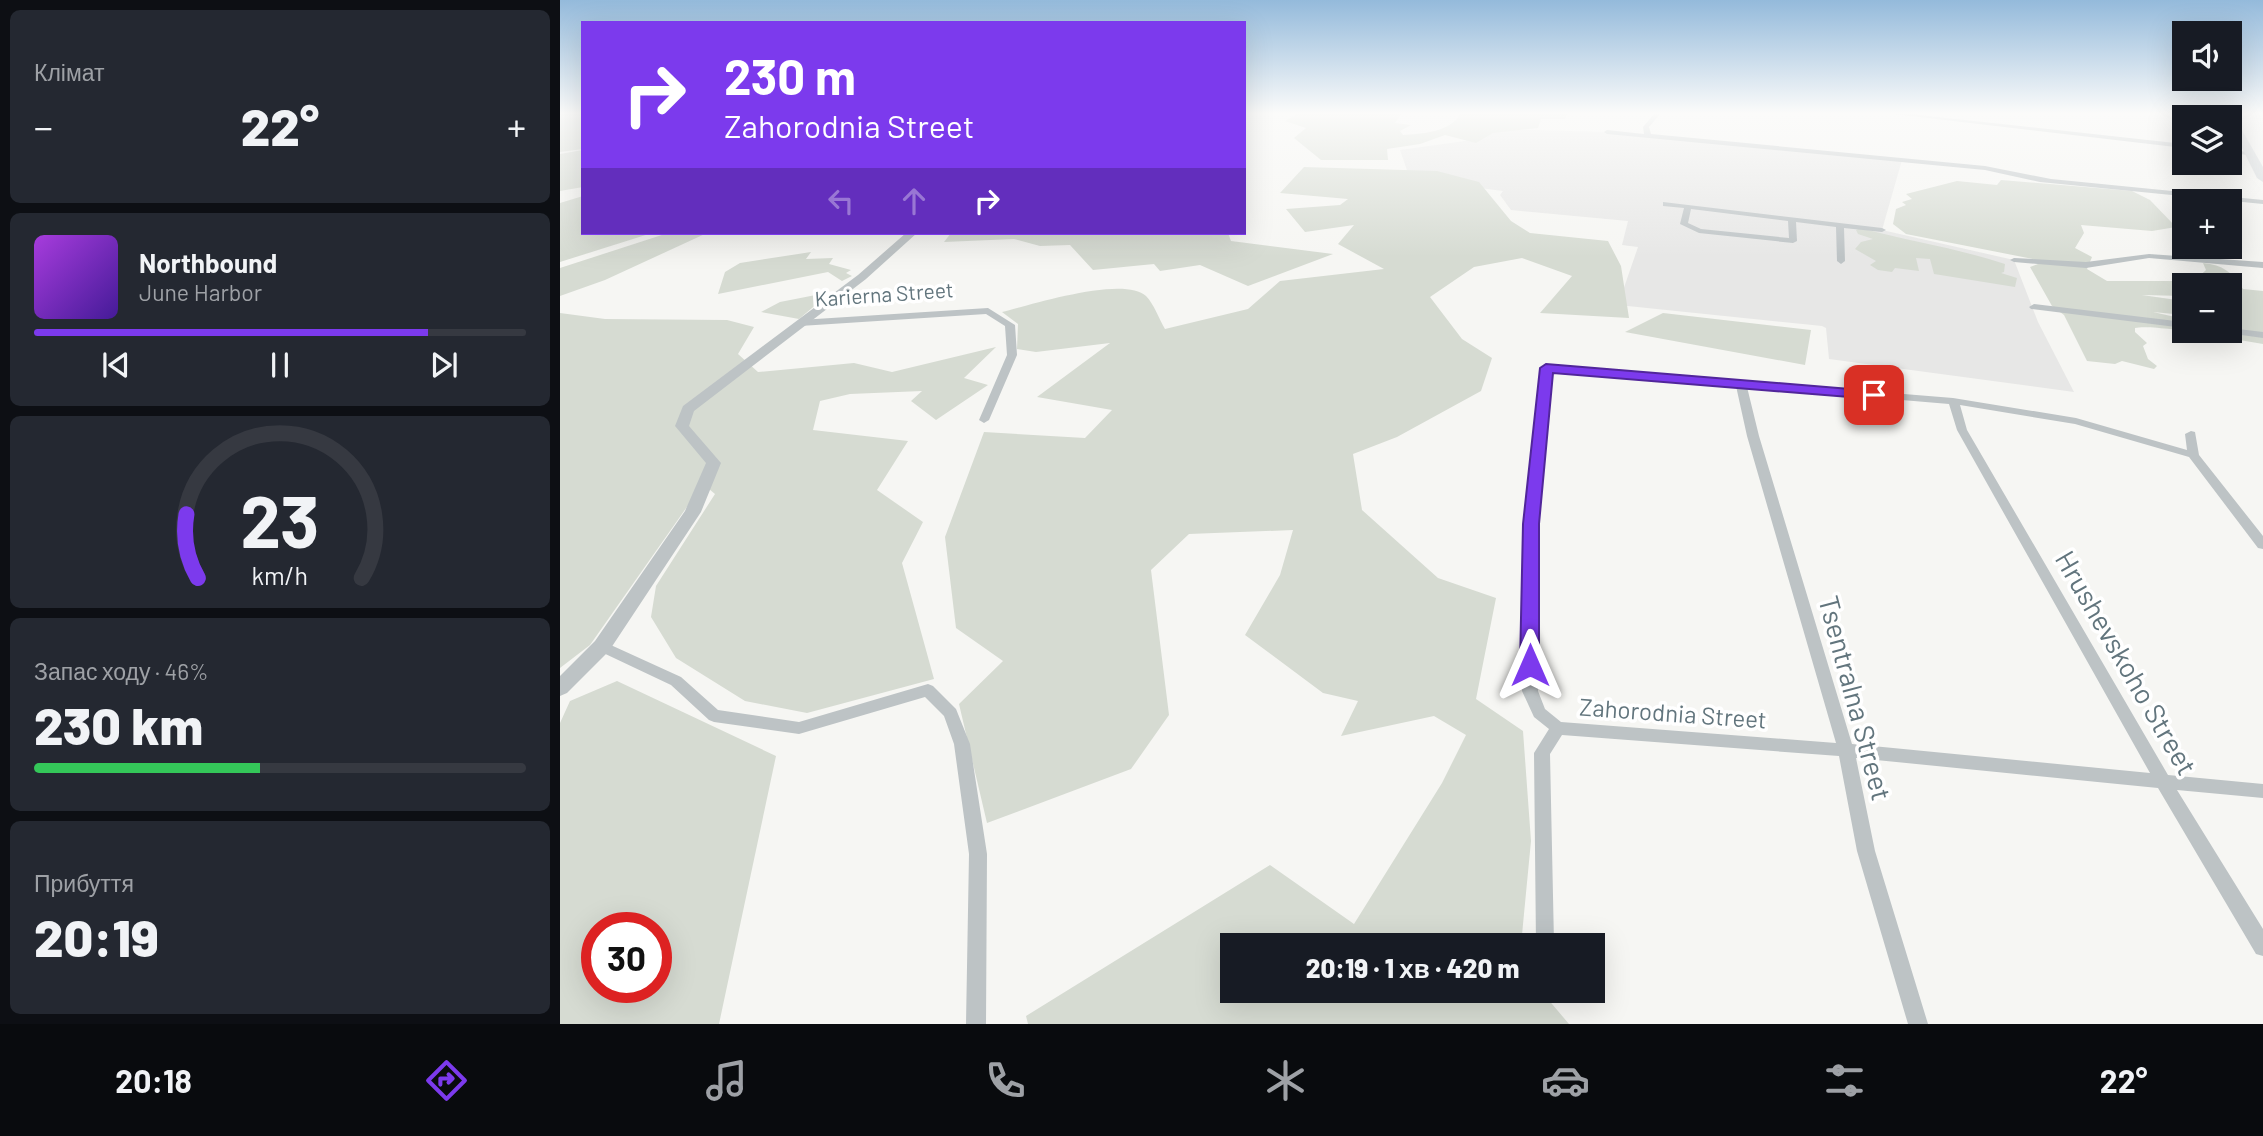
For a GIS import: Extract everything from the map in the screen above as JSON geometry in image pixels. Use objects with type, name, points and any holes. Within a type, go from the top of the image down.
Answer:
[{"type":"main road","points":[[2254,162],[2263,178]]},
{"type":"street","points":[[1922,162],[1985,168],[2048,180]]},
{"type":"street","points":[[1960,170],[2263,202]]},
{"type":"street","points":[[1666,204],[1882,230]]},
{"type":"street","points":[[1688,206],[1684,224],[1699,230],[1793,241],[1792,219]]},
{"type":"street","points":[[1840,225],[1841,261]]},
{"type":"street","name":"Karierna Street","points":[[800,323],[862,277],[910,235]]},
{"type":"street","points":[[2014,260],[2087,265],[2149,256],[2263,265]]},
{"type":"street","points":[[2034,307],[2172,324]]},
{"type":"street","name":"Karierna Street","points":[[800,323],[988,311],[996,314],[1010,325],[1012,355],[984,420]]},
{"type":"street","points":[[560,688],[602,646],[694,512],[714,463],[681,426],[688,409],[800,323]]},
{"type":"street","points":[[2242,332],[2263,335]]},
{"type":"street","name":"Zahorodnia Street","points":[[2193,455],[2076,421],[1954,401],[1546,368],[1531,524],[1530,691],[1539,713],[1558,728],[1846,750],[2263,790]]},
{"type":"street","name":"Tsentralna Street","points":[[1741,385],[1753,436],[1846,750],[1866,851],[1918,1024]]},
{"type":"street","name":"Hrushevskoho Street","points":[[1954,401],[1962,430],[2163,781],[2263,947]]},
{"type":"street","points":[[2191,434],[2193,455],[2263,545]]},
{"type":"street","points":[[602,646],[676,681],[714,716],[799,728],[928,690],[951,713],[962,744],[978,854],[976,1024]]},
{"type":"street","points":[[1545,933],[1542,753],[1558,728]]},
{"type":"shaded area","points":[[560,162],[581,162],[581,187],[560,191]]},
{"type":"shaded area","points":[[1404,162],[1901,162],[1882,230],[2014,260],[2038,322],[2074,392],[1829,359],[1826,328],[1822,326],[1618,305],[1638,247],[1622,245],[1628,221],[1511,210],[1500,195],[1503,191],[1410,179]]},
{"type":"shaded area","points":[[1304,167],[1437,171],[1479,182],[1511,221],[1530,233],[1608,241],[1621,266],[1629,318],[1540,313],[1572,276],[1522,258],[1474,267],[1430,297],[1462,339],[1492,358],[1481,391],[1397,437],[1353,454],[1362,510],[1438,578],[1496,598],[1476,699],[1523,731],[1531,841],[1522,933],[1220,933],[1220,1003],[1551,1003],[1569,1024],[1028,1024],[1026,1016],[1270,865],[1354,924],[1442,783],[1466,735],[1434,716],[1341,736],[1358,701],[1323,693],[1245,635],[1280,575],[1293,530],[1189,534],[1151,570],[1169,715],[1131,769],[987,823],[959,704],[1003,661],[956,628],[945,537],[984,432],[1085,438],[1112,410],[1037,397],[1110,343],[1036,352],[1017,349],[1018,324],[1002,312],[1076,293],[1135,290],[1149,299],[1165,329],[1248,309],[1280,281],[1384,269],[1338,244],[1354,225],[1305,232],[1286,209],[1340,205],[1348,199],[1280,193]]},
{"type":"shaded area","points":[[2001,180],[2132,191],[2150,200],[2172,223],[2172,228],[2152,231],[2081,225],[2084,233],[2075,248],[2092,257],[2087,269],[2107,281],[2172,281],[2172,296],[2142,295],[2172,299],[2172,314],[2153,312],[2172,316],[2172,329],[2135,328],[2135,332],[2147,343],[2143,346],[2148,359],[2157,366],[2154,369],[2122,361],[2115,364],[2087,361],[2064,315],[2052,306],[2030,267],[2038,264],[2033,259],[1906,234],[1893,224],[1896,209],[1906,205],[1902,202],[1912,199],[1906,194],[1957,181],[1997,185]]},
{"type":"shaded area","points":[[581,197],[581,235],[646,235],[560,262],[560,203]]},
{"type":"shaded area","points":[[1860,228],[2005,264],[2004,272],[2001,273],[2017,278],[2015,287],[1934,274],[1930,259],[1916,258],[1919,271],[1895,268],[1892,272],[1878,270],[1870,265],[1876,261],[1855,249],[1861,242],[1873,239],[1858,234],[1856,230]]},
{"type":"shaded area","points":[[662,235],[703,235],[605,280],[560,296],[560,268]]},
{"type":"shaded area","points":[[949,235],[1229,235],[1231,241],[1333,254],[1248,286],[1200,265],[1160,271],[1154,264],[1093,270],[1070,245],[1040,246],[1014,239],[944,242]]},
{"type":"shaded area","points":[[811,252],[806,259],[833,258],[829,264],[851,270],[846,273],[852,276],[842,281],[828,272],[718,294],[725,272],[740,263]]},
{"type":"shaded area","points":[[2203,263],[2230,273],[2203,273],[2206,270]]},
{"type":"shaded area","points":[[2242,288],[2263,291],[2263,344],[2242,340]]},
{"type":"shaded area","points":[[831,292],[799,319],[761,312],[780,302]]},
{"type":"shaded area","points":[[560,313],[605,319],[727,320],[754,327],[738,354],[758,372],[854,363],[892,372],[996,347],[964,378],[988,385],[936,420],[911,401],[922,391],[850,394],[820,401],[813,430],[908,441],[877,490],[923,522],[902,563],[934,679],[807,713],[745,701],[676,658],[651,617],[656,586],[715,494],[703,484],[590,645],[560,668]]},
{"type":"shaded area","points":[[1663,313],[1811,330],[1805,365],[1625,332]]},
{"type":"shaded area","points":[[617,681],[776,756],[719,1024],[560,1024],[560,723],[570,701]]},
{"type":"route","points":[[1530,665],[1531,524],[1546,368],[1874,395]]}]
